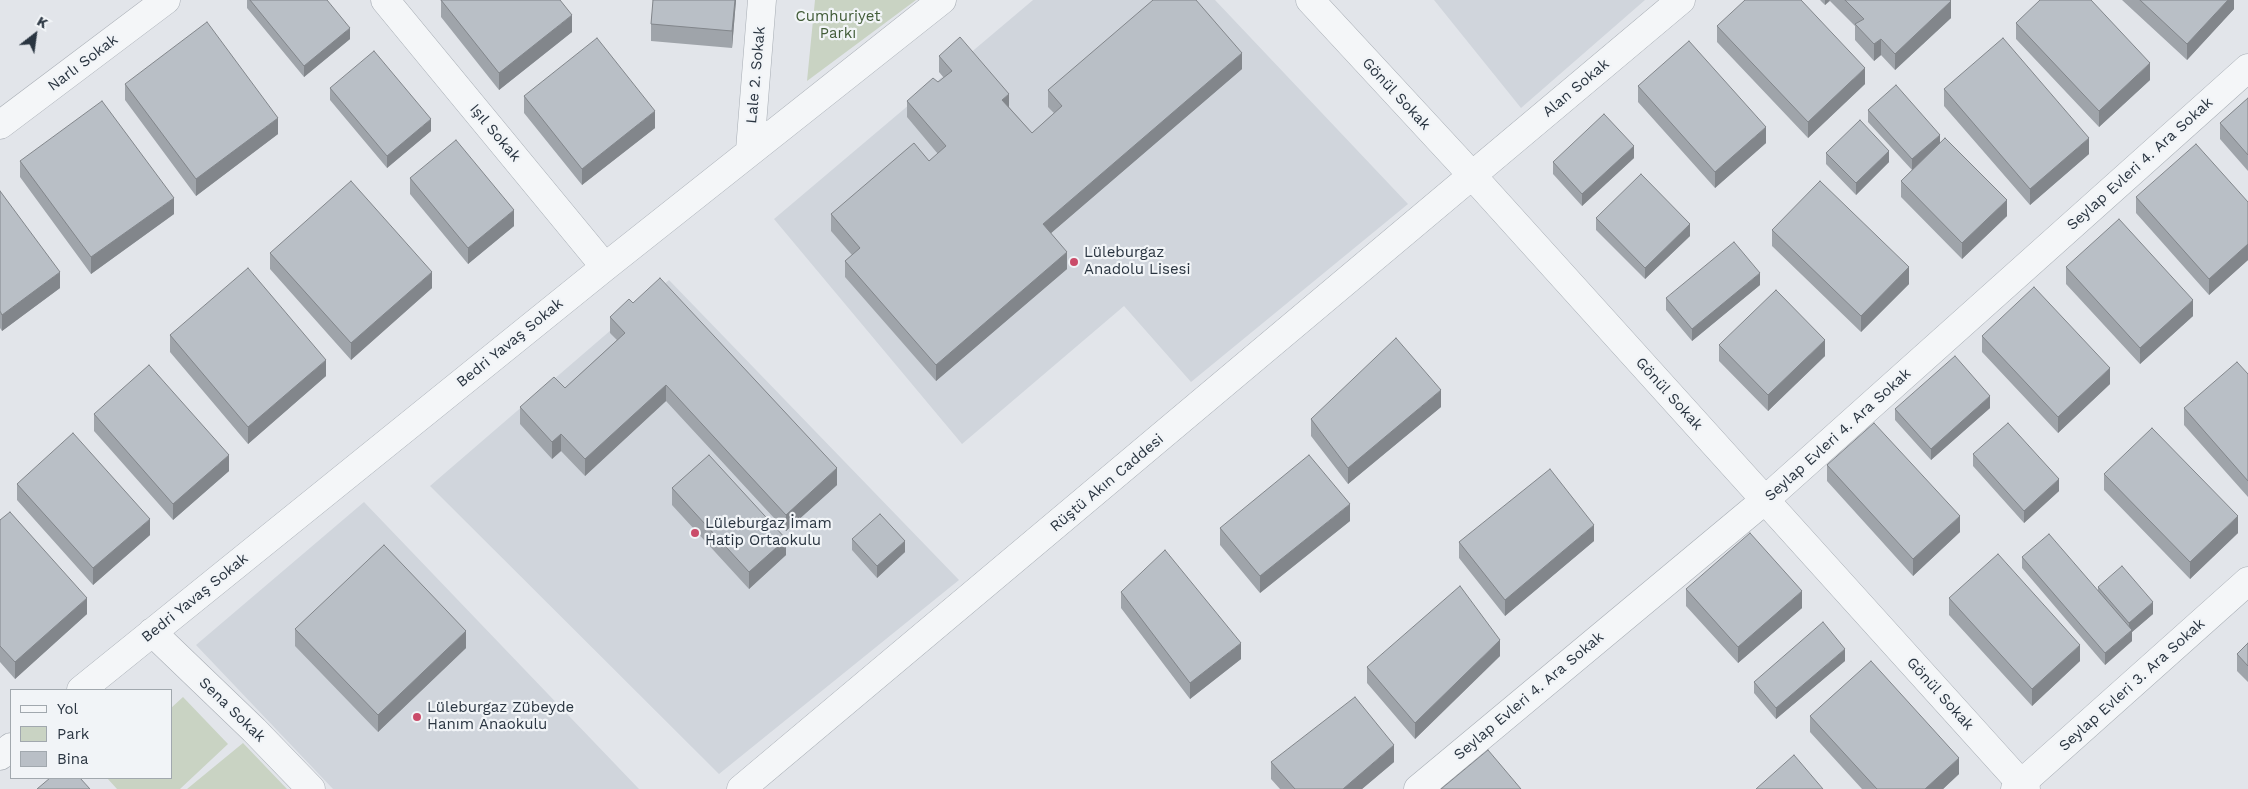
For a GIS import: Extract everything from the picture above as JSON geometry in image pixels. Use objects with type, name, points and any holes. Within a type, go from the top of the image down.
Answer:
[{"type":"street","name":"Narlı Sokak","points":[[0,125],[166,0]]},
{"type":"street","name":"Işıl Sokak","points":[[385,0],[605,266]]},
{"type":"street","name":"Lale 2. Sokak","points":[[750,150],[762,0]]},
{"type":"street","name":"Bedri Yavaş Sokak","points":[[81,689],[605,266],[942,0]]},
{"type":"street","name":"Gönül Sokak","points":[[1310,0],[1765,500],[2021,787]]},
{"type":"street","name":"Alan Sokak","points":[[1472,177],[1681,0]]},
{"type":"street","name":"Seylap Evleri 4. Ara Sokak","points":[[1418,789],[1765,500],[2248,68]]},
{"type":"street","name":"Rüştü Akın Caddesi","points":[[740,789],[1472,177]]},
{"type":"street","name":"Seylap Evleri 3. Ara Sokak","points":[[2021,787],[2248,581]]},
{"type":"street","name":"Sena Sokak","points":[[152,632],[254,730],[311,789]]},
{"type":"street","points":[[0,756],[10,748]]},
{"type":"shaded area","name":"Lüleburgaz Anadolu Lisesi","points":[[1033,0],[1215,0],[1408,204],[1191,382],[1124,306],[962,444],[774,219]]},
{"type":"shaded area","points":[[1434,0],[1645,0],[1521,108]]},
{"type":"shaded area","name":"Lüleburgaz İmam Hatip Ortaokulu","points":[[669,280],[959,580],[719,774],[430,486]]},
{"type":"shaded area","name":"Lüleburgaz Zübeyde Hanım Anaokulu","points":[[364,502],[639,789],[333,789],[196,645]]},
{"type":"green space","name":"Cumhuriyet Parkı","points":[[815,0],[916,0],[807,81]]},
{"type":"green space","points":[[183,697],[228,744],[180,789],[117,789],[108,779],[172,779],[172,707]]},
{"type":"green space","points":[[243,743],[287,789],[187,789]]},
{"type":"building","points":[[250,0],[327,0],[350,28],[304,66]]},
{"type":"building","points":[[441,0],[560,0],[572,15],[499,73]]},
{"type":"building","points":[[653,0],[735,0],[732,31],[651,24]]},
{"type":"building","points":[[1153,0],[1196,0],[1242,53],[1043,224],[1067,252],[936,365],[845,261],[860,248],[831,214],[914,143],[929,161],[946,146],[907,101],[933,78],[938,82],[952,71],[939,56],[960,37],[1009,94],[1002,100],[1032,133],[1062,106],[1048,90]]},
{"type":"building","points":[[1745,0],[1801,0],[1865,68],[1808,122],[1717,26]]},
{"type":"building","points":[[1845,0],[1951,1],[1895,54],[1881,39],[1874,44],[1855,24],[1864,19]]},
{"type":"building","points":[[2040,0],[2091,0],[2150,63],[2099,111],[2016,23]]},
{"type":"building","points":[[2140,0],[2228,0],[2187,44]]},
{"type":"building","points":[[207,22],[278,118],[196,179],[125,84]]},
{"type":"building","points":[[597,38],[655,111],[582,169],[524,96]]},
{"type":"building","points":[[2003,38],[2089,138],[2030,189],[1944,89]]},
{"type":"building","points":[[1689,41],[1766,127],[1715,172],[1638,86]]},
{"type":"building","points":[[374,51],[431,119],[387,156],[330,88]]},
{"type":"building","points":[[1896,85],[1940,135],[1912,159],[1868,110]]},
{"type":"building","points":[[2248,98],[2248,155],[2220,123]]},
{"type":"building","points":[[102,101],[174,198],[91,257],[20,161]]},
{"type":"building","points":[[1604,114],[1634,146],[1582,194],[1553,162]]},
{"type":"building","points":[[1860,120],[1889,151],[1856,183],[1826,153]]},
{"type":"building","points":[[1945,138],[2007,200],[1962,243],[1901,181]]},
{"type":"building","points":[[456,140],[514,210],[468,248],[410,178]]},
{"type":"building","points":[[2196,144],[2248,202],[2248,244],[2209,279],[2136,197]]},
{"type":"building","points":[[1641,174],[1690,224],[1645,268],[1596,218]]},
{"type":"building","points":[[351,181],[432,272],[351,343],[270,253]]},
{"type":"building","points":[[1820,181],[1909,267],[1861,316],[1772,230]]},
{"type":"building","points":[[0,191],[60,272],[2,315],[0,311]]},
{"type":"building","points":[[2119,219],[2193,300],[2140,348],[2066,267]]},
{"type":"building","points":[[1734,242],[1760,273],[1692,329],[1666,298]]},
{"type":"building","points":[[248,268],[326,360],[248,427],[170,335]]},
{"type":"building","points":[[660,278],[837,468],[786,515],[666,385],[585,459],[561,434],[552,442],[520,407],[554,377],[565,388],[625,333],[610,317],[629,299],[633,303]]},
{"type":"building","points":[[2034,287],[2110,368],[2058,417],[1982,336]]},
{"type":"building","points":[[1776,290],[1825,340],[1768,395],[1719,345]]},
{"type":"building","points":[[1396,338],[1441,390],[1348,468],[1311,419]]},
{"type":"building","points":[[1955,356],[1990,396],[1931,449],[1895,409]]},
{"type":"building","points":[[2237,362],[2248,374],[2248,481],[2184,408]]},
{"type":"building","points":[[149,365],[229,455],[173,504],[94,414]]},
{"type":"building","points":[[1874,423],[1960,516],[1913,559],[1827,465]]},
{"type":"building","points":[[2008,423],[2059,479],[2024,511],[1973,454]]},
{"type":"building","points":[[2152,428],[2238,516],[2190,562],[2104,474]]},
{"type":"building","points":[[73,433],[150,519],[93,568],[17,484]]},
{"type":"building","points":[[709,455],[786,539],[749,572],[672,488]]},
{"type":"building","points":[[1309,455],[1350,504],[1260,576],[1220,528]]},
{"type":"building","points":[[1550,469],[1594,525],[1505,600],[1459,542]]},
{"type":"building","points":[[10,512],[87,598],[15,662],[0,646],[0,520]]},
{"type":"building","points":[[880,514],[905,541],[877,566],[852,539]]},
{"type":"building","points":[[1750,533],[1802,591],[1738,647],[1686,589]]},
{"type":"building","points":[[2049,534],[2132,630],[2105,653],[2022,557]]},
{"type":"building","points":[[384,545],[466,631],[378,715],[295,629]]},
{"type":"building","points":[[1165,550],[1241,643],[1190,683],[1121,592]]},
{"type":"building","points":[[1998,554],[2080,645],[2032,689],[1949,598]]},
{"type":"building","points":[[2122,566],[2153,602],[2129,623],[2098,587]]},
{"type":"building","points":[[1460,586],[1500,640],[1415,723],[1367,667]]},
{"type":"building","points":[[1823,622],[1845,649],[1776,708],[1754,682]]},
{"type":"building","points":[[2248,643],[2248,666],[2237,654]]},
{"type":"building","points":[[1871,661],[1959,758],[1925,789],[1877,789],[1810,716]]},
{"type":"building","points":[[1355,697],[1394,745],[1343,789],[1295,789],[1271,762]]},
{"type":"building","points":[[1488,750],[1521,789],[1441,789]]},
{"type":"building","points":[[1794,755],[1823,789],[1756,789]]},
{"type":"building","points":[[49,779],[81,779],[90,789],[37,789]]},
{"type":"place","name":"Lüleburgaz Anadolu Lisesi","points":[[1074,262]]},
{"type":"place","name":"Lüleburgaz İmam Hatip Ortaokulu","points":[[695,533]]},
{"type":"place","name":"Lüleburgaz Zübeyde Hanım Anaokulu","points":[[417,717]]}]
